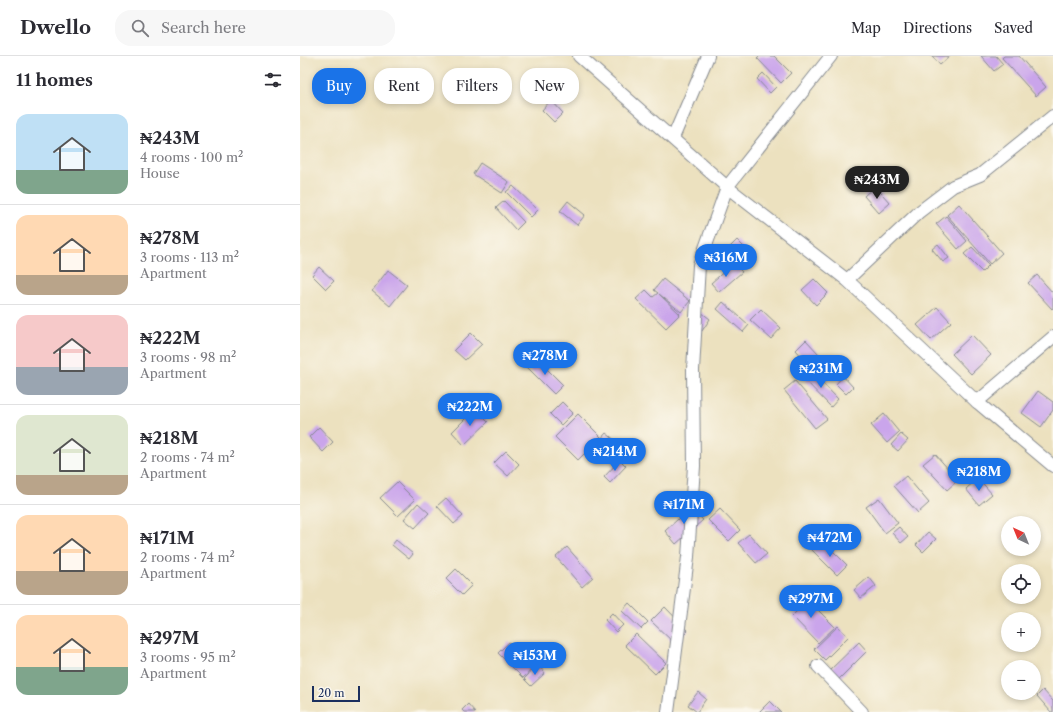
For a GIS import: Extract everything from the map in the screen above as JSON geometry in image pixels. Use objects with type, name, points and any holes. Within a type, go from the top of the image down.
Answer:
[{"type":"street","points":[[579,56],[727,186],[847,280],[977,402],[1053,466]]},
{"type":"street","points":[[673,138],[708,56]]},
{"type":"street","points":[[668,712],[688,557],[694,474],[693,370],[699,265],[727,186],[831,56]]},
{"type":"street","points":[[847,280],[919,212],[953,186],[980,175],[1053,116]]},
{"type":"street","points":[[977,402],[1053,337]]},
{"type":"street","points":[[818,666],[862,712]]},
{"type":"building","points":[[759,56],[774,56],[791,73],[781,83],[757,58]]},
{"type":"building","points":[[932,56],[950,56],[940,65]]},
{"type":"building","points":[[981,56],[996,56],[1003,64],[994,71]]},
{"type":"building","points":[[1004,56],[1019,56],[1046,87],[1036,96],[1002,58]]},
{"type":"building","points":[[763,73],[776,87],[770,93],[757,79]]},
{"type":"building","points":[[547,104],[555,104],[563,113],[554,122],[542,110]]},
{"type":"building","points":[[480,163],[509,182],[502,193],[473,174]]},
{"type":"building","points":[[513,186],[538,210],[531,217],[506,192]]},
{"type":"building","points":[[875,186],[890,203],[879,213],[864,196]]},
{"type":"building","points":[[504,201],[524,222],[516,230],[496,208]]},
{"type":"building","points":[[568,201],[585,215],[577,225],[560,211]]},
{"type":"building","points":[[959,204],[1002,253],[990,264],[947,215]]},
{"type":"building","points":[[946,216],[967,241],[958,249],[936,224]]},
{"type":"building","points":[[737,240],[745,248],[731,262],[723,254]]},
{"type":"building","points":[[938,244],[949,258],[943,262],[932,249]]},
{"type":"building","points":[[972,247],[989,265],[982,272],[964,254]]},
{"type":"building","points":[[734,263],[742,272],[719,292],[711,283]]},
{"type":"building","points":[[319,267],[334,281],[326,289],[312,275]]},
{"type":"building","points":[[388,270],[407,285],[390,306],[372,291]]},
{"type":"building","points":[[1037,275],[1053,293],[1052,309],[1028,283]]},
{"type":"building","points":[[663,279],[690,301],[681,312],[659,294],[680,314],[666,328],[636,299],[646,290],[653,297],[658,293],[654,290]]},
{"type":"building","points":[[814,279],[828,293],[816,305],[802,290]]},
{"type":"building","points":[[723,302],[749,325],[743,332],[717,309]]},
{"type":"building","points":[[937,307],[951,322],[931,340],[917,325]]},
{"type":"building","points":[[761,309],[781,328],[771,339],[750,320]]},
{"type":"building","points":[[701,312],[710,319],[702,331],[693,324]]},
{"type":"building","points":[[471,333],[482,344],[465,360],[454,350]]},
{"type":"building","points":[[972,335],[991,355],[971,374],[952,354]]},
{"type":"building","points":[[806,340],[831,367],[820,377],[796,350]]},
{"type":"building","points":[[536,358],[563,385],[554,394],[527,367]]},
{"type":"building","points":[[811,371],[838,399],[831,407],[803,378]]},
{"type":"building","points":[[843,376],[853,387],[846,394],[836,384]]},
{"type":"building","points":[[795,381],[827,419],[815,428],[784,390]]},
{"type":"building","points":[[1038,391],[1053,402],[1053,410],[1041,427],[1022,413]]},
{"type":"building","points":[[562,402],[573,413],[561,425],[550,414]]},
{"type":"building","points":[[475,409],[488,422],[464,445],[452,432]]},
{"type":"building","points":[[578,414],[601,437],[578,460],[555,437]]},
{"type":"building","points":[[884,414],[899,432],[887,443],[871,425]]},
{"type":"building","points":[[319,427],[333,442],[323,452],[309,437]]},
{"type":"building","points":[[606,433],[621,445],[614,454],[599,441]]},
{"type":"building","points":[[901,434],[908,440],[898,451],[891,445]]},
{"type":"building","points":[[506,451],[519,464],[508,476],[494,463]]},
{"type":"building","points":[[935,454],[958,480],[947,490],[923,464]]},
{"type":"building","points":[[620,460],[626,466],[610,483],[604,477]]},
{"type":"building","points":[[906,476],[929,503],[918,513],[894,486]]},
{"type":"building","points":[[978,478],[992,494],[979,505],[966,489]]},
{"type":"building","points":[[397,482],[415,500],[398,516],[380,498]]},
{"type":"building","points":[[446,498],[463,516],[454,524],[437,506]]},
{"type":"building","points":[[879,498],[898,523],[885,533],[866,507]]},
{"type":"building","points":[[418,503],[429,513],[415,528],[404,519]]},
{"type":"building","points":[[691,507],[703,520],[676,544],[665,531]]},
{"type":"building","points":[[720,509],[740,530],[729,541],[708,520]]},
{"type":"building","points":[[899,527],[908,537],[901,543],[892,533]]},
{"type":"building","points":[[928,532],[936,539],[923,552],[916,545]]},
{"type":"building","points":[[749,534],[767,554],[756,563],[738,543]]},
{"type":"building","points":[[396,540],[413,554],[409,559],[392,545]]},
{"type":"building","points":[[822,540],[847,565],[837,575],[812,550]]},
{"type":"building","points":[[567,547],[593,577],[582,587],[556,557]]},
{"type":"building","points":[[456,569],[472,585],[462,595],[446,579]]},
{"type":"building","points":[[869,577],[876,586],[861,598],[854,590]]},
{"type":"building","points":[[801,593],[835,627],[818,643],[792,616],[797,611],[790,604]]},
{"type":"building","points":[[629,603],[648,622],[641,629],[622,611]]},
{"type":"building","points":[[665,607],[688,631],[675,644],[651,621]]},
{"type":"building","points":[[612,613],[623,625],[616,632],[605,620]]},
{"type":"building","points":[[838,626],[848,637],[825,660],[814,649]]},
{"type":"building","points":[[636,634],[666,663],[655,674],[625,645]]},
{"type":"building","points":[[509,642],[516,648],[505,660],[498,653]]},
{"type":"building","points":[[859,642],[867,651],[837,681],[828,672]]},
{"type":"building","points":[[520,647],[537,665],[523,678],[506,661]]},
{"type":"building","points":[[538,665],[545,673],[531,686],[524,679]]},
{"type":"building","points":[[1043,690],[1053,701],[1053,712],[1051,712],[1040,700],[1041,692]]},
{"type":"building","points":[[698,692],[706,699],[697,712],[688,705]]},
{"type":"building","points":[[770,701],[781,712],[759,712]]},
{"type":"building","points":[[468,704],[475,712],[464,712],[462,710]]}]
